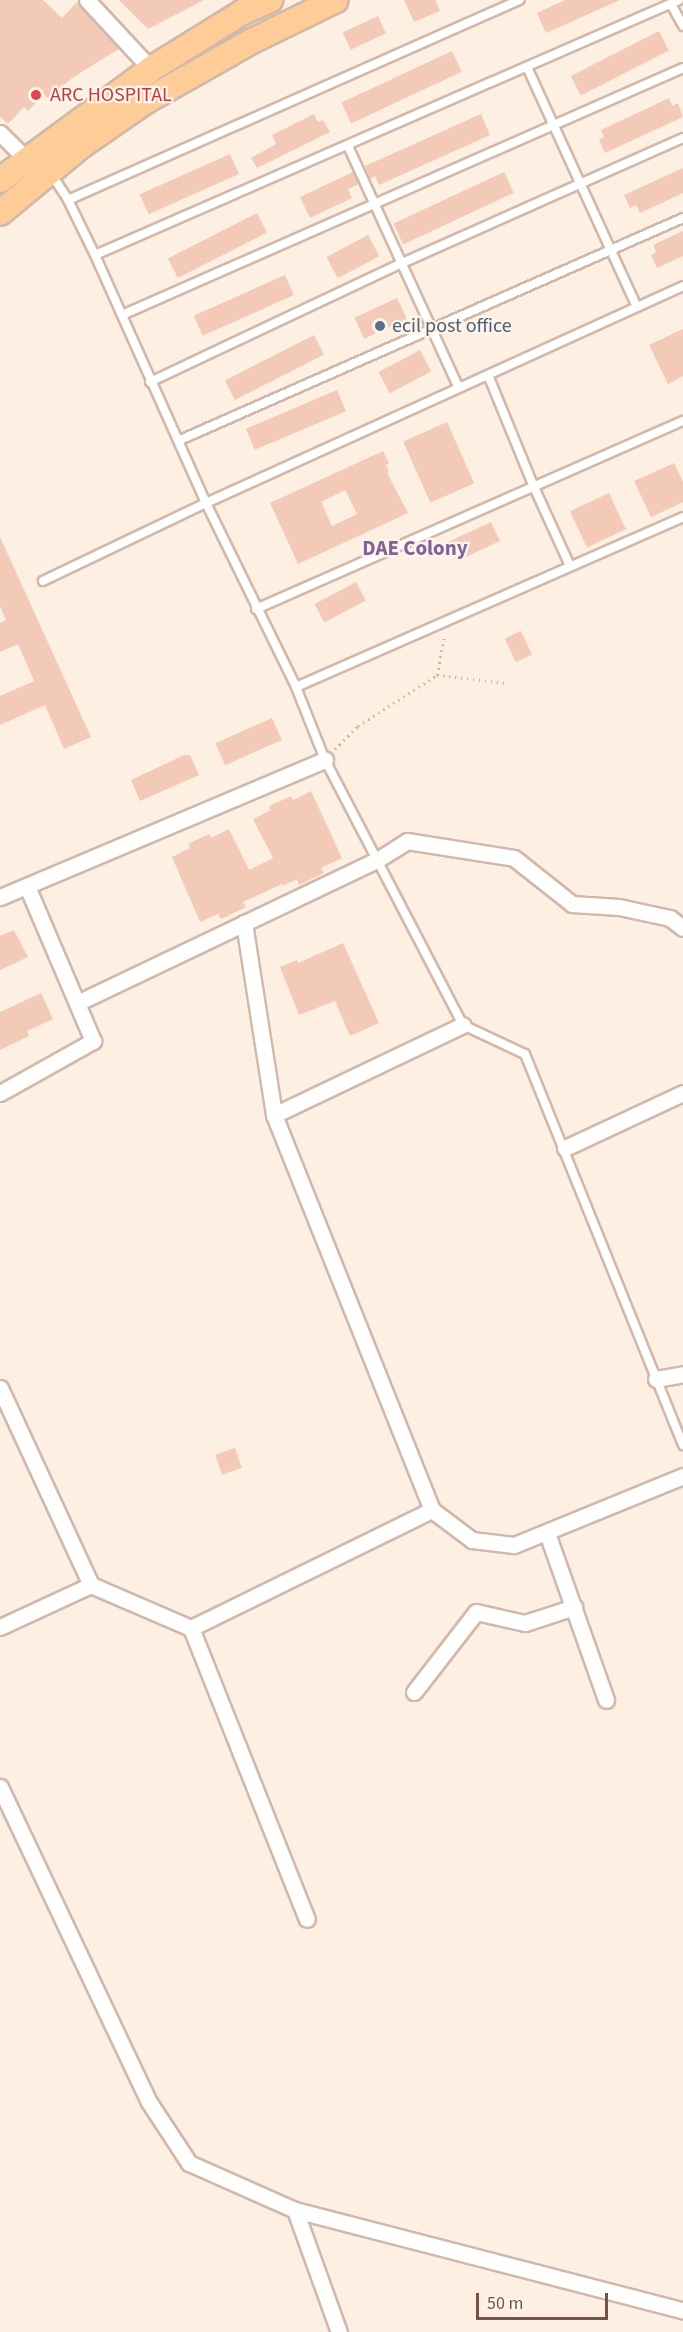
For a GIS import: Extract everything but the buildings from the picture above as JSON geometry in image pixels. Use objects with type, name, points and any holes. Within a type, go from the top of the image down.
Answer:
[{"type":"main road","points":[[0,180],[151,69],[243,12],[270,0]]},
{"type":"main road","points":[[0,213],[50,171],[146,100],[252,41],[336,0]]},
{"type":"street","points":[[87,0],[151,69]]},
{"type":"street","points":[[0,133],[26,159]]},
{"type":"street","points":[[0,897],[325,760]]},
{"type":"street","points":[[77,1003],[377,860],[407,841],[514,858],[572,904],[619,907],[670,918],[683,928]]},
{"type":"street","points":[[0,1093],[93,1041],[27,886]]},
{"type":"street","points":[[244,923],[274,1115],[432,1510],[472,1540],[514,1545],[683,1476]]},
{"type":"street","points":[[274,1115],[463,1025]]},
{"type":"street","points":[[565,1148],[683,1093]]},
{"type":"street","points":[[656,1378],[683,1374]]},
{"type":"street","points":[[0,1388],[91,1585],[191,1628],[307,1919]]},
{"type":"street","points":[[191,1628],[432,1510]]},
{"type":"street","points":[[547,1533],[606,1700]]},
{"type":"street","points":[[0,1627],[91,1585]]},
{"type":"street","points":[[414,1692],[476,1612],[525,1623],[573,1607]]},
{"type":"street","points":[[0,1787],[149,2102],[189,2163],[295,2210],[683,2310]]},
{"type":"street","points":[[295,2210],[339,2332]]},
{"type":"lane","points":[[68,200],[520,0]]},
{"type":"lane","points":[[95,255],[675,2],[683,26]]},
{"type":"lane","points":[[526,67],[554,124],[579,184],[613,249],[637,307]]},
{"type":"lane","points":[[122,315],[683,68]]},
{"type":"lane","points":[[150,382],[400,264],[683,138]]},
{"type":"lane","points":[[348,146],[400,264],[434,328],[459,388]]},
{"type":"lane","points":[[50,171],[68,200],[95,255],[150,382],[180,440],[206,503],[296,687],[325,760],[463,1025],[525,1054],[565,1148],[683,1445]]},
{"type":"lane","points":[[180,440],[683,218]]},
{"type":"lane","points":[[43,581],[206,503],[683,286]]},
{"type":"lane","points":[[488,375],[534,487],[570,566]]},
{"type":"lane","points":[[256,609],[683,421]]},
{"type":"lane","points":[[296,687],[683,517]]},
{"type":"path","points":[[437,675],[448,621]]},
{"type":"path","points":[[325,760],[358,726],[437,675],[508,683]]},
{"type":"place","name":"ARC HOSPITAL","points":[[36,95]]},
{"type":"place","name":"ecil post office","points":[[380,326]]},
{"type":"district","name":"DAE Colony","points":[[415,548]]}]
